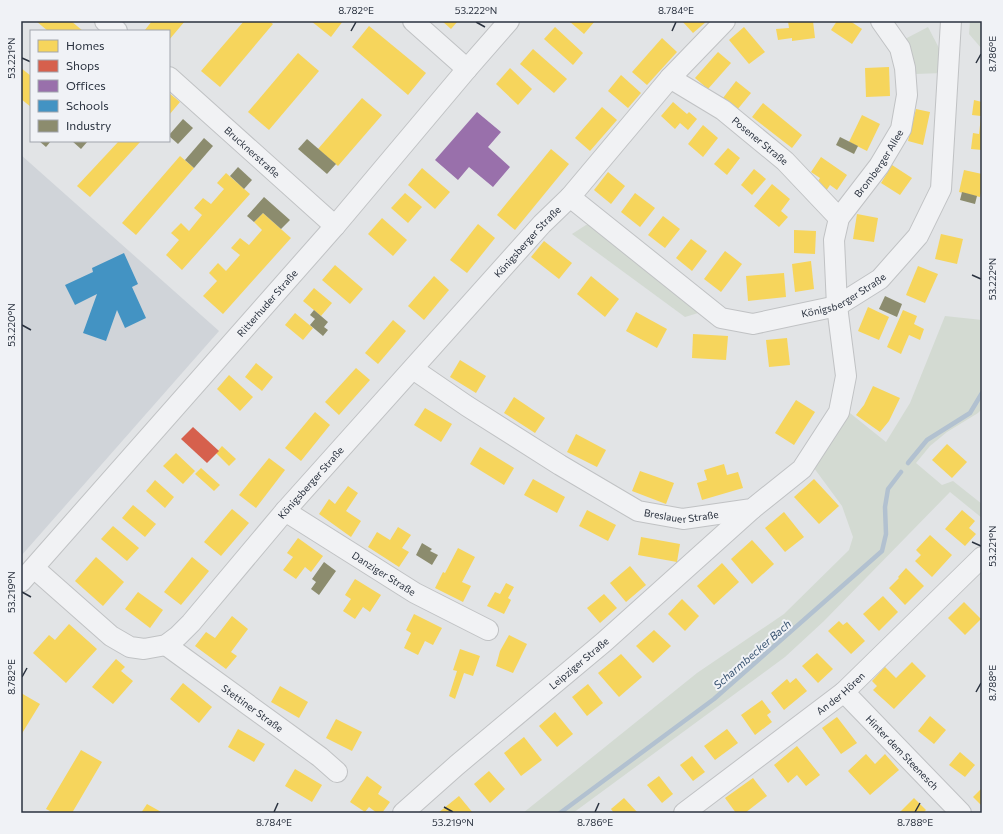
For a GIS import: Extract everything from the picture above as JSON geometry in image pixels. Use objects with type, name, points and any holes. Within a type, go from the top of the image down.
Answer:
[{"type":"street","points":[[105,21],[116,30]]},
{"type":"street","points":[[413,21],[467,69]]},
{"type":"street","name":"Ritterhuder Straße","points":[[28,575],[335,226],[509,21]]},
{"type":"street","points":[[570,197],[670,78],[725,21]]},
{"type":"street","name":"Bromberger Allee","points":[[837,306],[834,240],[839,218],[879,166],[901,129],[907,95],[905,68],[900,48],[881,21]]},
{"type":"street","name":"Königsberger Straße","points":[[28,575],[111,636],[130,647],[144,649],[166,645],[191,623],[285,511],[542,224],[570,197],[721,318],[753,324],[837,306],[880,279],[918,236],[941,189],[951,21]]},
{"type":"street","name":"Posener Straße","points":[[670,78],[723,110],[785,161],[839,218]]},
{"type":"street","name":"Brucknerstraße","points":[[170,79],[335,226]]},
{"type":"street","points":[[752,509],[802,469],[839,412],[846,376],[837,306]]},
{"type":"street","name":"Breslauer Straße","points":[[413,369],[473,410],[560,465],[638,511],[683,519],[752,509]]},
{"type":"street","name":"Leipziger Straße","points":[[403,813],[457,765],[604,642],[752,509]]},
{"type":"street","name":"Danziger Straße","points":[[285,511],[415,593],[488,630]]},
{"type":"street","name":"An der Hören","points":[[684,813],[844,692],[982,557]]},
{"type":"street","name":"Stettiner Straße","points":[[166,645],[320,757],[337,772]]},
{"type":"street","name":"Hinter dem Steenesch","points":[[844,692],[961,813]]},
{"type":"shaded area","points":[[970,21],[982,21],[982,49],[969,34]]},
{"type":"shaded area","points":[[928,27],[940,50],[943,73],[915,74],[905,39]]},
{"type":"shaded area","points":[[21,155],[219,331],[21,556]]},
{"type":"shaded area","points":[[597,224],[708,310],[685,317],[572,234],[586,225]]},
{"type":"shaded area","points":[[945,316],[982,320],[982,409],[947,432],[930,446],[916,463],[942,485],[953,481],[982,504],[982,518],[950,492],[824,621],[785,657],[573,813],[523,813],[697,673],[784,614],[849,550],[853,537],[842,506],[814,468],[845,409],[886,442],[910,403]]},
{"type":"building: Homes","points":[[36,21],[71,21],[82,30],[47,30]]},
{"type":"building: Homes","points":[[152,21],[185,21],[170,39],[170,30],[145,30]]},
{"type":"building: Homes","points":[[244,21],[269,21],[273,24],[220,87],[201,71]]},
{"type":"building: Homes","points":[[311,21],[343,21],[331,37]]},
{"type":"building: Homes","points":[[442,21],[458,21],[451,29]]},
{"type":"building: Homes","points":[[569,21],[595,21],[584,34]]},
{"type":"building: Homes","points":[[682,21],[707,21],[693,33]]},
{"type":"building: Homes","points":[[788,21],[813,21],[815,38],[792,41],[792,38],[778,40],[776,29],[789,28]]},
{"type":"building: Homes","points":[[837,21],[850,21],[862,29],[852,44],[831,30]]},
{"type":"building: Homes","points":[[369,26],[426,73],[408,95],[352,47]]},
{"type":"building: Homes","points":[[555,27],[583,53],[573,65],[544,39]]},
{"type":"building: Homes","points":[[744,27],[765,52],[749,64],[729,40]]},
{"type":"building: Homes","points":[[662,38],[677,52],[647,85],[632,72]]},
{"type":"building: Homes","points":[[533,49],[567,79],[554,93],[520,64]]},
{"type":"building: Homes","points":[[718,52],[731,63],[708,89],[695,78]]},
{"type":"building: Homes","points":[[298,53],[319,71],[269,130],[248,112]]},
{"type":"building: Homes","points":[[889,67],[890,96],[866,97],[865,68]]},
{"type":"building: Homes","points":[[21,68],[30,75],[30,106],[21,99]]},
{"type":"building: Homes","points":[[510,68],[532,89],[518,105],[496,84]]},
{"type":"building: Homes","points":[[621,75],[641,93],[628,108],[608,91]]},
{"type":"building: Homes","points":[[736,81],[751,93],[737,110],[723,98]]},
{"type":"building: Homes","points":[[170,94],[180,102],[170,114]]},
{"type":"building: Homes","points":[[362,98],[382,115],[338,166],[318,149]]},
{"type":"building: Homes","points":[[974,100],[982,102],[982,150],[971,149],[973,133],[979,134],[981,116],[972,115]]},
{"type":"building: Homes","points":[[673,102],[687,114],[689,112],[697,119],[688,130],[680,123],[675,129],[661,116]]},
{"type":"building: Homes","points":[[763,103],[802,135],[792,148],[752,117]]},
{"type":"building: Homes","points":[[602,107],[617,120],[590,151],[575,138]]},
{"type":"building: Homes","points":[[916,109],[930,112],[923,145],[908,141]]},
{"type":"building: Homes","points":[[862,115],[880,124],[867,151],[849,142]]},
{"type":"building: Homes","points":[[703,125],[718,138],[703,157],[688,144]]},
{"type":"building: Homes","points":[[118,142],[140,142],[90,197],[77,186]]},
{"type":"building: Homes","points":[[728,148],[740,158],[727,175],[714,164]]},
{"type":"building: Homes","points":[[551,149],[569,164],[515,230],[497,215]]},
{"type":"building: Homes","points":[[180,156],[194,168],[136,235],[122,223]]},
{"type":"building: Homes","points":[[821,157],[847,175],[837,190],[830,185],[826,191],[816,185],[820,178],[811,172]]},
{"type":"building: Homes","points":[[892,165],[912,178],[900,195],[881,183]]},
{"type":"building: Homes","points":[[422,168],[450,192],[435,209],[408,185]]},
{"type":"building: Homes","points":[[754,169],[766,179],[752,195],[741,185]]},
{"type":"building: Homes","points":[[964,170],[982,174],[982,189],[980,197],[959,192]]},
{"type":"building: Homes","points":[[608,172],[625,186],[611,204],[594,190]]},
{"type":"building: Homes","points":[[226,173],[250,194],[182,270],[166,255],[179,240],[171,233],[181,223],[189,231],[202,215],[194,208],[203,198],[211,204],[224,189],[217,183]]},
{"type":"building: Homes","points":[[772,184],[790,199],[781,211],[788,217],[779,227],[754,206]]},
{"type":"building: Homes","points":[[405,193],[422,207],[408,223],[391,208]]},
{"type":"building: Homes","points":[[635,193],[655,208],[640,227],[621,212]]},
{"type":"building: Homes","points":[[263,213],[291,238],[223,314],[203,296],[217,281],[209,273],[218,263],[226,271],[240,255],[231,248],[240,238],[249,245],[262,230],[254,222]]},
{"type":"building: Homes","points":[[857,214],[878,218],[874,242],[853,239]]},
{"type":"building: Homes","points":[[663,216],[680,229],[665,248],[648,235]]},
{"type":"building: Homes","points":[[382,218],[407,240],[393,256],[368,234]]},
{"type":"building: Homes","points":[[478,224],[495,238],[467,273],[450,260]]},
{"type":"building: Homes","points":[[794,230],[816,231],[815,254],[794,253]]},
{"type":"building: Homes","points":[[941,234],[963,239],[957,264],[935,259]]},
{"type":"building: Homes","points":[[691,239],[707,251],[692,271],[676,258]]},
{"type":"building: Homes","points":[[544,241],[572,263],[559,279],[531,257]]},
{"type":"building: Homes","points":[[725,251],[742,264],[721,292],[704,279]]},
{"type":"building: Homes","points":[[811,261],[814,289],[795,292],[792,264]]},
{"type":"building: Homes","points":[[335,265],[363,289],[350,304],[322,280]]},
{"type":"building: Homes","points":[[918,266],[938,274],[925,303],[906,295]]},
{"type":"building: Homes","points":[[784,273],[786,297],[748,301],[746,276]]},
{"type":"building: Homes","points":[[434,276],[449,290],[424,320],[408,306]]},
{"type":"building: Homes","points":[[591,276],[619,299],[605,317],[577,294]]},
{"type":"building: Homes","points":[[314,288],[332,303],[321,316],[303,301]]},
{"type":"building: Homes","points":[[868,307],[889,317],[879,340],[858,331]]},
{"type":"building: Homes","points":[[903,310],[917,316],[914,324],[924,329],[920,340],[909,335],[901,354],[887,347]]},
{"type":"building: Homes","points":[[636,312],[667,329],[657,348],[626,331]]},
{"type":"building: Homes","points":[[295,313],[313,328],[303,340],[285,325]]},
{"type":"building: Homes","points":[[393,320],[406,331],[378,364],[365,353]]},
{"type":"building: Homes","points":[[693,334],[728,336],[726,360],[692,358]]},
{"type":"building: Homes","points":[[787,338],[790,365],[769,367],[766,340]]},
{"type":"building: Homes","points":[[460,360],[486,376],[476,393],[450,377]]},
{"type":"building: Homes","points":[[256,363],[273,377],[262,391],[245,377]]},
{"type":"building: Homes","points":[[356,368],[370,380],[339,415],[325,402]]},
{"type":"building: Homes","points":[[229,375],[253,397],[240,411],[217,389]]},
{"type":"building: Homes","points":[[873,386],[900,398],[889,421],[880,432],[856,415],[864,405]]},
{"type":"building: Homes","points":[[514,397],[545,418],[535,433],[504,413]]},
{"type":"building: Homes","points":[[796,400],[815,412],[794,445],[775,433]]},
{"type":"building: Homes","points":[[425,408],[452,424],[441,442],[414,425]]},
{"type":"building: Homes","points":[[315,412],[330,425],[301,461],[285,448]]},
{"type":"building: Homes","points":[[576,434],[606,450],[597,467],[567,452]]},
{"type":"building: Homes","points":[[947,444],[967,462],[952,478],[932,460]]},
{"type":"building: Homes","points":[[222,446],[236,459],[229,466],[216,453]]},
{"type":"building: Homes","points":[[480,447],[514,468],[504,485],[470,464]]},
{"type":"building: Homes","points":[[176,453],[195,471],[183,484],[163,466]]},
{"type":"building: Homes","points":[[269,458],[285,470],[256,508],[239,495]]},
{"type":"building: Homes","points":[[724,464],[727,475],[738,472],[743,488],[702,500],[697,483],[707,480],[704,470]]},
{"type":"building: Homes","points":[[201,468],[220,485],[214,491],[195,474]]},
{"type":"building: Homes","points":[[640,471],[674,483],[666,504],[632,491]]},
{"type":"building: Homes","points":[[533,479],[565,497],[557,513],[524,495]]},
{"type":"building: Homes","points":[[814,479],[839,506],[819,524],[794,497]]},
{"type":"building: Homes","points":[[155,480],[174,497],[165,508],[146,491]]},
{"type":"building: Homes","points":[[348,486],[358,493],[346,511],[361,521],[351,537],[319,514],[329,499],[335,504]]},
{"type":"building: Homes","points":[[133,505],[156,524],[145,537],[122,518]]},
{"type":"building: Homes","points":[[232,509],[249,523],[221,556],[204,542]]},
{"type":"building: Homes","points":[[587,510],[616,525],[608,541],[579,526]]},
{"type":"building: Homes","points":[[962,510],[975,521],[969,528],[976,534],[965,546],[945,529]]},
{"type":"building: Homes","points":[[784,512],[804,537],[785,552],[765,528]]},
{"type":"building: Homes","points":[[113,526],[139,548],[127,561],[101,539]]},
{"type":"building: Homes","points":[[398,527],[411,535],[402,548],[409,552],[399,567],[368,547],[377,532],[390,540]]},
{"type":"building: Homes","points":[[930,535],[952,555],[932,577],[915,561],[921,555],[916,550]]},
{"type":"building: Homes","points":[[641,537],[680,544],[677,562],[638,555]]},
{"type":"building: Homes","points":[[298,538],[323,556],[311,572],[305,567],[296,579],[283,570],[293,557],[287,553]]},
{"type":"building: Homes","points":[[752,540],[774,564],[752,584],[731,559]]},
{"type":"building: Homes","points":[[458,548],[475,557],[462,582],[471,586],[463,602],[435,588]]},
{"type":"building: Homes","points":[[96,557],[124,582],[103,606],[75,581]]},
{"type":"building: Homes","points":[[192,557],[209,571],[181,605],[164,592]]},
{"type":"building: Homes","points":[[722,563],[739,582],[714,605],[697,586]]},
{"type":"building: Homes","points":[[630,566],[646,585],[626,602],[610,583]]},
{"type":"building: Homes","points":[[906,568],[924,586],[905,605],[889,588]]},
{"type":"building: Homes","points":[[355,579],[381,595],[370,612],[363,607],[355,619],[343,611],[351,599],[345,595]]},
{"type":"building: Homes","points":[[506,583],[514,587],[508,598],[511,600],[504,614],[487,606],[495,592],[500,594]]},
{"type":"building: Homes","points":[[138,592],[163,610],[150,628],[125,609]]},
{"type":"building: Homes","points":[[604,594],[617,608],[600,623],[587,608]]},
{"type":"building: Homes","points":[[883,596],[898,612],[879,631],[863,614]]},
{"type":"building: Homes","points":[[682,599],[699,616],[685,631],[668,614]]},
{"type":"building: Homes","points":[[964,602],[981,619],[965,635],[948,618]]},
{"type":"building: Homes","points":[[414,614],[442,628],[433,645],[425,641],[418,655],[404,648],[411,633],[406,630]]},
{"type":"building: Homes","points":[[232,616],[248,629],[231,652],[237,656],[226,669],[195,646],[206,632],[215,638]]},
{"type":"building: Homes","points":[[839,621],[843,625],[847,622],[865,641],[851,654],[828,631]]},
{"type":"building: Homes","points":[[69,624],[97,649],[66,683],[33,653],[49,635],[55,640]]},
{"type":"building: Homes","points":[[654,630],[671,646],[653,663],[636,646]]},
{"type":"building: Homes","points":[[509,635],[527,644],[513,673],[496,666],[500,651]]},
{"type":"building: Homes","points":[[460,649],[480,656],[473,676],[464,673],[455,699],[449,696],[457,671],[453,670]]},
{"type":"building: Homes","points":[[817,653],[833,669],[818,683],[802,666]]},
{"type":"building: Homes","points":[[621,654],[642,677],[619,697],[598,673]]},
{"type":"building: Homes","points":[[116,659],[125,667],[121,671],[133,681],[113,704],[92,687]]},
{"type":"building: Homes","points":[[912,662],[926,676],[894,709],[873,690],[877,686],[872,681],[885,667],[896,678]]},
{"type":"building: Homes","points":[[796,678],[807,691],[784,710],[771,693],[787,679],[790,683]]},
{"type":"building: Homes","points":[[183,683],[212,707],[199,723],[170,699]]},
{"type":"building: Homes","points":[[588,684],[603,703],[587,716],[572,697]]},
{"type":"building: Homes","points":[[280,686],[308,702],[299,718],[271,702]]},
{"type":"building: Homes","points":[[21,693],[40,704],[21,735]]},
{"type":"building: Homes","points":[[762,700],[771,712],[767,715],[772,722],[755,735],[741,715]]},
{"type":"building: Homes","points":[[555,712],[573,734],[557,747],[539,726]]},
{"type":"building: Homes","points":[[930,716],[946,730],[934,744],[918,731]]},
{"type":"building: Homes","points":[[837,717],[857,743],[841,754],[822,728]]},
{"type":"building: Homes","points":[[336,719],[362,732],[352,751],[326,738]]},
{"type":"building: Homes","points":[[238,729],[265,744],[254,762],[228,747]]},
{"type":"building: Homes","points":[[727,729],[738,743],[715,760],[704,746]]},
{"type":"building: Homes","points":[[524,737],[542,760],[521,776],[504,753]]},
{"type":"building: Homes","points":[[797,746],[820,775],[806,786],[797,775],[788,783],[774,765]]},
{"type":"building: Homes","points":[[81,750],[102,762],[72,813],[49,813],[50,811],[46,809]]},
{"type":"building: Homes","points":[[960,752],[975,765],[965,777],[949,765]]},
{"type":"building: Homes","points":[[866,754],[875,764],[885,754],[899,770],[870,795],[848,771]]},
{"type":"building: Homes","points":[[692,756],[705,772],[693,781],[680,765]]},
{"type":"building: Homes","points":[[295,769],[322,785],[312,802],[285,786]]},
{"type":"building: Homes","points":[[489,771],[505,789],[490,803],[474,784]]},
{"type":"building: Homes","points":[[367,776],[382,787],[378,794],[390,802],[382,813],[377,813],[369,807],[365,812],[350,802]]},
{"type":"building: Homes","points":[[659,776],[673,794],[662,803],[647,785]]},
{"type":"building: Homes","points":[[753,778],[767,796],[745,813],[736,813],[725,798]]},
{"type":"building: Homes","points":[[982,788],[982,806],[973,797]]},
{"type":"building: Homes","points":[[459,796],[473,813],[438,813]]},
{"type":"building: Homes","points":[[624,798],[638,813],[614,813],[611,809]]},
{"type":"building: Homes","points":[[914,798],[926,810],[923,813],[899,813]]},
{"type":"building: Homes","points":[[147,804],[163,813],[141,813]]},
{"type":"building: Shops","points":[[193,427],[219,451],[207,463],[181,439]]},
{"type":"building: Offices","points":[[477,112],[501,132],[488,147],[510,167],[493,187],[469,167],[458,180],[435,160]]},
{"type":"building: Schools","points":[[124,253],[138,284],[132,287],[146,318],[125,328],[117,310],[106,341],[83,333],[97,294],[75,305],[65,285],[93,272],[92,268]]},
{"type":"building: Industry","points":[[183,119],[193,128],[178,144],[170,137],[170,134]]},
{"type":"building: Industry","points":[[840,137],[858,146],[854,154],[836,145]]},
{"type":"building: Industry","points":[[204,138],[213,146],[194,168],[185,160]]},
{"type":"building: Industry","points":[[307,139],[336,164],[327,174],[298,149]]},
{"type":"building: Industry","points":[[40,142],[50,142],[46,147]]},
{"type":"building: Industry","points":[[73,142],[87,142],[81,149]]},
{"type":"building: Industry","points":[[238,167],[252,180],[244,189],[230,176]]},
{"type":"building: Industry","points":[[962,192],[977,196],[975,204],[960,200]]},
{"type":"building: Industry","points":[[264,197],[290,220],[281,229],[263,213],[254,222],[247,216]]},
{"type":"building: Industry","points":[[885,296],[902,304],[897,317],[879,309]]},
{"type":"building: Industry","points":[[314,310],[328,322],[324,327],[328,330],[323,336],[310,325],[315,319],[310,315]]},
{"type":"building: Industry","points":[[422,543],[432,549],[430,551],[438,555],[432,565],[416,555]]},
{"type":"building: Industry","points":[[324,562],[336,571],[319,595],[311,589],[316,582],[312,579]]},
{"type":"waterway","name":"Scharmbecker Bach","points":[[908,463],[927,440],[970,413],[982,393]]},
{"type":"waterway","name":"Scharmbecker Bach","points":[[560,813],[714,699],[882,551],[886,534],[885,507],[888,489],[901,472]]}]
